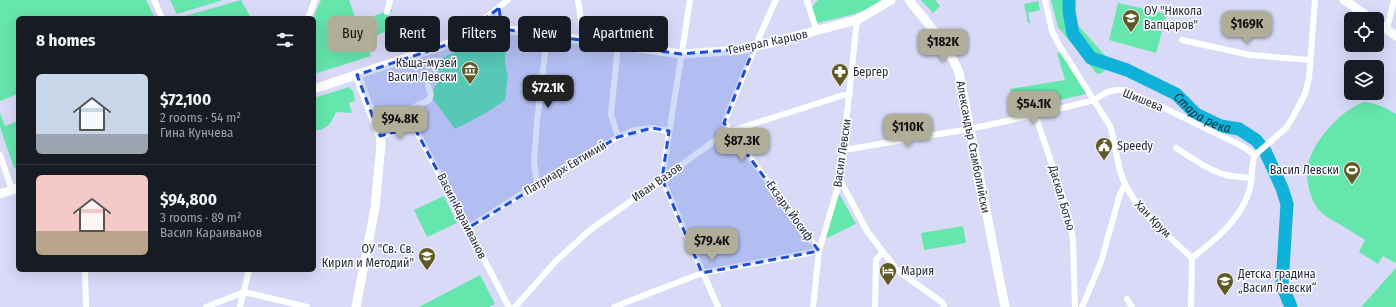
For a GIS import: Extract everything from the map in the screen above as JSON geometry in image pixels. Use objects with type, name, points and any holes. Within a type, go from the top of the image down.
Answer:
[{"type":"main road","name":"Генерал Карцов","points":[[667,52],[681,54],[727,52],[754,48],[856,20],[891,0]]},
{"type":"main road","name":"Александър Стамболийски","points":[[909,0],[949,53],[959,73],[1005,307]]},
{"type":"main road","points":[[1344,0],[1362,12]]},
{"type":"main road","points":[[1384,27],[1396,36]]},
{"type":"main road","name":"Генерал Карцов","points":[[316,88],[448,44]]},
{"type":"main road","points":[[356,307],[375,208],[381,144],[380,136],[357,75]]},
{"type":"main road","points":[[0,194],[15,189]]},
{"type":"street","points":[[154,0],[161,16]]},
{"type":"street","points":[[309,16],[315,0]]},
{"type":"street","points":[[387,12],[390,0]]},
{"type":"street","points":[[488,16],[508,0]]},
{"type":"street","points":[[578,0],[580,16]]},
{"type":"street","points":[[690,0],[662,179],[718,307]]},
{"type":"street","name":"Екзарх Йосиф","points":[[776,0],[754,48],[725,121],[726,125],[820,251]]},
{"type":"street","points":[[807,0],[816,32]]},
{"type":"street","name":"Хан Крум","points":[[1045,0],[1052,31],[1059,45],[1110,126],[1121,175],[1132,198],[1140,208],[1192,258]]},
{"type":"street","points":[[1191,307],[1192,258],[1212,243],[1235,219],[1246,201],[1252,178],[1253,160],[1256,154],[1286,128],[1304,94],[1309,78],[1315,0]]},
{"type":"street","points":[[1387,29],[1394,0]]},
{"type":"street","points":[[498,16],[499,8]]},
{"type":"street","name":"Васил Левски","points":[[813,307],[820,251],[840,180],[850,93],[856,20]]},
{"type":"street","points":[[1182,40],[1250,55],[1310,60]]},
{"type":"street","points":[[537,184],[535,173],[537,121],[545,52]]},
{"type":"street","points":[[617,52],[611,114],[618,137]]},
{"type":"street","name":"Васил Караиванов","points":[[428,86],[431,94],[429,100],[406,111],[509,307]]},
{"type":"street","name":"Шишева","points":[[844,150],[969,129],[1035,115],[1094,100],[1107,92],[1122,90],[1207,128],[1256,154]]},
{"type":"street","name":"Иван Вазов","points":[[515,307],[556,261],[590,230],[721,136],[731,131],[850,93]]},
{"type":"street","name":"Даскал Ботьо","points":[[1035,115],[1070,221],[1073,239],[1075,307]]},
{"type":"street","points":[[380,136],[414,126]]},
{"type":"street","name":"Патриарх Евтимий","points":[[468,228],[537,184],[618,137],[635,130],[652,128],[669,131]]},
{"type":"street","points":[[1176,148],[1218,173],[1228,176],[1252,178]]},
{"type":"street","points":[[0,155],[15,189]]},
{"type":"street","points":[[840,180],[868,231],[897,270],[943,303],[944,307]]},
{"type":"street","points":[[1082,307],[1100,262],[1120,194],[1125,184]]},
{"type":"street","points":[[614,307],[702,273],[820,251]]},
{"type":"street","points":[[874,307],[876,260],[883,252]]},
{"type":"street","points":[[85,272],[86,307]]},
{"type":"street","points":[[240,307],[249,272]]},
{"type":"street","points":[[206,307],[244,292],[307,307]]},
{"type":"street","points":[[1127,299],[1132,307]]},
{"type":"highlighted area","points":[[499,8],[502,29],[681,54],[754,48],[724,123],[819,251],[702,273],[662,179],[669,131],[652,128],[618,137],[468,228],[414,127],[380,136],[357,75],[452,43]]},
{"type":"green space","points":[[0,0],[146,0],[154,16],[16,16],[16,95],[0,101]]},
{"type":"green space","points":[[170,0],[223,0],[177,14]]},
{"type":"green space","points":[[241,0],[250,16],[185,16]]},
{"type":"green space","points":[[321,0],[349,0],[355,16],[328,16],[328,52],[370,52],[371,56],[316,73],[316,16],[314,16]]},
{"type":"green space","points":[[818,0],[882,0],[865,10],[851,15],[817,23],[811,8]]},
{"type":"green space","points":[[921,0],[935,0],[940,6],[933,13]]},
{"type":"green space","points":[[1051,0],[1074,0],[1073,11],[1076,23],[1111,62],[1102,73],[1097,74],[1058,27]]},
{"type":"green space","points":[[1038,1],[1040,10],[1028,13],[1030,23],[1028,23],[1024,4]]},
{"type":"green space","points":[[1118,3],[1167,14],[1156,53],[1109,40]]},
{"type":"green space","points":[[393,9],[389,16],[385,16],[385,32],[377,36],[377,16],[374,16]]},
{"type":"green space","points":[[457,52],[505,52],[506,69],[508,75],[505,100],[486,113],[455,129],[430,95],[443,74],[437,69],[437,61]]},
{"type":"green space","points":[[1063,52],[1090,93],[1016,110],[1010,89],[1065,80],[1057,53]]},
{"type":"green space","points":[[349,87],[353,91],[355,101],[349,103],[352,113],[336,112],[331,122],[326,127],[316,130],[316,97]]},
{"type":"green space","name":"Васил Левски","points":[[1364,102],[1373,103],[1396,114],[1396,263],[1383,256],[1378,264],[1359,252],[1365,240],[1325,216],[1317,208],[1309,190],[1307,169],[1316,145],[1322,136],[1338,119],[1355,106]]},
{"type":"green space","points":[[0,113],[5,126],[16,122],[16,168],[14,168],[0,127]]},
{"type":"green space","points":[[837,190],[856,224],[823,240]]},
{"type":"green space","points":[[444,196],[457,223],[427,237],[414,210]]},
{"type":"green space","points":[[963,226],[966,243],[924,250],[921,233]]},
{"type":"green space","points":[[1396,268],[1396,307],[1361,307]]},
{"type":"green space","points":[[480,275],[495,304],[489,307],[419,307]]},
{"type":"waterway","name":"Стара река","points":[[1069,0],[1069,11],[1073,34],[1091,58],[1127,70],[1176,94],[1196,114],[1221,126],[1239,129],[1256,140],[1265,151],[1282,188],[1287,204],[1282,285],[1291,307]]},
{"type":"place","name":"ОУ \"Никола Вапцаров\"","points":[[1131,33]]},
{"type":"place","name":"Къща-музей Васил Левски","points":[[470,85]]},
{"type":"place","name":"Бергер","points":[[840,87]]},
{"type":"place","name":"Speedy","points":[[1104,161]]},
{"type":"place","name":"Васил Левски","points":[[1352,185]]},
{"type":"place","name":"ОУ \"Св. Св. Кирил и Методий\"","points":[[427,271]]},
{"type":"place","name":"Мария","points":[[888,286]]},
{"type":"place","name":"Детска градина „Васил Левски“","points":[[1225,296]]}]
